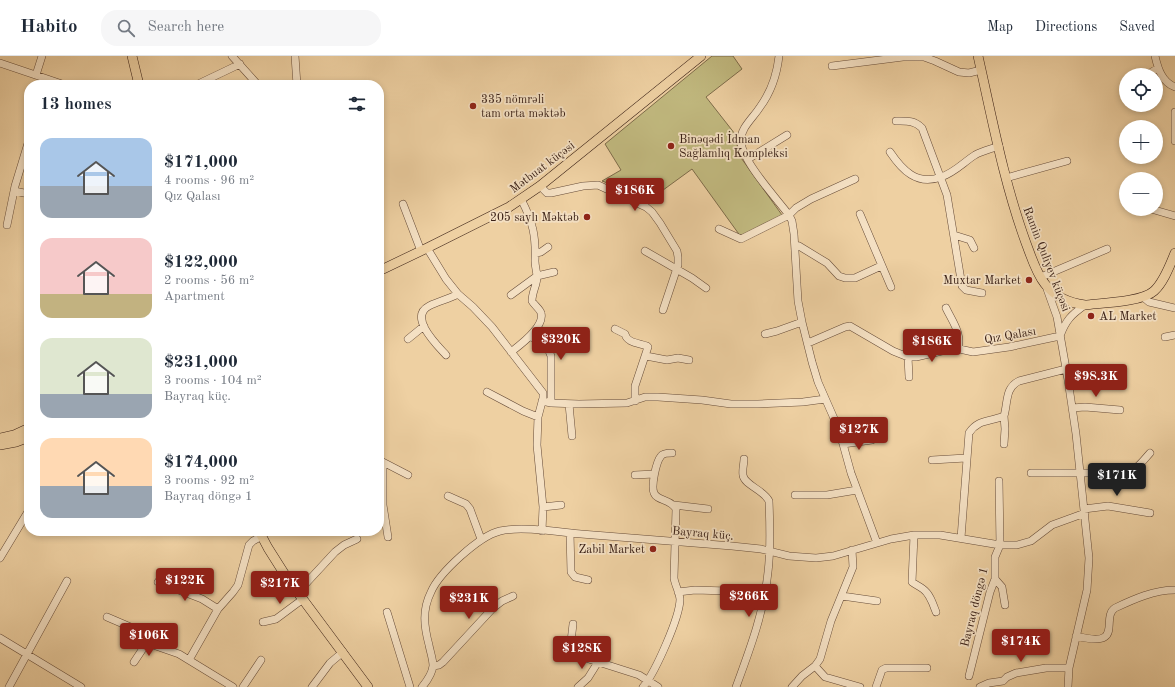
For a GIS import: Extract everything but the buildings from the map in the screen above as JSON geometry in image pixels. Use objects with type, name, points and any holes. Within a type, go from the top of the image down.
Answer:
[{"type":"main road","points":[[132,56],[138,80]]},
{"type":"main road","name":"Mətbuat küçəsi","points":[[384,269],[424,250],[521,199],[540,186],[701,56]]},
{"type":"main road","name":"Ramin Quliyev küçəsi","points":[[978,56],[1006,178],[1020,226],[1043,281]]},
{"type":"main road","points":[[1043,281],[1056,295],[1068,302],[1085,305],[1144,297],[1160,284],[1175,253]]},
{"type":"main road","points":[[0,438],[14,435],[24,430]]},
{"type":"main road","points":[[0,446],[24,439]]},
{"type":"main road","points":[[261,536],[278,564],[368,687]]},
{"type":"street","points":[[36,75],[42,56]]},
{"type":"street","points":[[232,56],[254,80]]},
{"type":"street","points":[[295,56],[297,80]]},
{"type":"street","points":[[779,56],[773,82],[761,106],[742,133],[741,142],[748,159],[789,215],[793,227],[796,287],[802,322],[818,382],[831,411],[843,444],[851,473],[877,543]]},
{"type":"street","points":[[1155,56],[1158,68]]},
{"type":"street","points":[[832,66],[903,57],[924,57],[959,72],[969,73],[981,70]]},
{"type":"street","points":[[0,63],[36,75],[44,80]]},
{"type":"street","points":[[206,80],[240,64]]},
{"type":"street","points":[[1163,79],[1171,86],[1175,87]]},
{"type":"street","points":[[1175,112],[1175,141]]},
{"type":"street","points":[[896,122],[907,120],[917,122],[922,128],[942,177],[951,211],[962,286],[966,290],[982,293]]},
{"type":"street","points":[[748,159],[787,135]]},
{"type":"street","points":[[890,152],[898,164],[916,178],[930,180],[942,177],[976,155],[999,146]]},
{"type":"street","points":[[7,225],[14,191],[24,157]]},
{"type":"street","points":[[1006,178],[1067,161]]},
{"type":"street","points":[[719,229],[741,239],[789,215],[796,208],[811,199],[855,179]]},
{"type":"street","points":[[540,186],[552,194],[583,186],[598,185],[646,207],[652,212],[677,251],[678,257],[677,269],[663,310]]},
{"type":"street","points":[[14,191],[24,193]]},
{"type":"street","points":[[511,352],[531,336],[539,323],[542,314],[532,301],[537,276],[534,229],[521,199]]},
{"type":"street","points":[[403,204],[424,250],[458,294],[482,316],[543,393],[538,417],[537,458],[543,507],[542,530]]},
{"type":"street","points":[[1163,212],[1175,216]]},
{"type":"street","points":[[860,214],[891,288]]},
{"type":"street","points":[[954,235],[970,240],[974,248]]},
{"type":"street","points":[[795,245],[827,263],[839,276],[845,278],[855,278],[881,266]]},
{"type":"street","points":[[536,252],[541,252],[548,248]]},
{"type":"street","points":[[1043,281],[1107,249]]},
{"type":"street","points":[[645,251],[677,269],[706,288]]},
{"type":"street","points":[[511,295],[537,276],[554,272]]},
{"type":"street","name":"Ramin Quliyev küçəsi","points":[[1043,281],[1053,303],[1068,380],[1089,558],[1084,605],[1069,668],[1068,687]]},
{"type":"street","points":[[446,355],[427,334],[424,326],[423,311],[428,307],[452,298],[458,294]]},
{"type":"street","points":[[1144,297],[1149,302],[1157,305],[1175,308]]},
{"type":"street","points":[[1060,336],[1064,324],[1068,318],[1085,305]]},
{"type":"street","points":[[946,308],[958,332],[960,343],[958,348]]},
{"type":"street","points":[[765,334],[802,322]]},
{"type":"street","points":[[408,339],[424,326]]},
{"type":"street","name":"Qız Qalası","points":[[808,343],[850,326],[893,352],[908,356],[916,356],[958,348],[973,352],[1009,347],[1060,336]]},
{"type":"street","points":[[615,329],[625,334],[626,338],[629,340],[647,346],[648,349],[635,386],[634,401]]},
{"type":"street","points":[[1165,337],[1175,335]]},
{"type":"street","points":[[531,336],[549,351],[551,356],[551,403]]},
{"type":"street","points":[[646,356],[667,360],[678,358],[689,360]]},
{"type":"street","points":[[908,356],[909,377]]},
{"type":"street","points":[[1004,444],[1004,416],[1008,393],[1012,384],[1066,369]]},
{"type":"street","points":[[1068,380],[1110,376]]},
{"type":"street","points":[[487,392],[523,411],[538,417]]},
{"type":"street","points":[[542,401],[569,404],[627,403],[645,397],[658,397],[702,400],[731,404],[758,404],[803,402],[825,399]]},
{"type":"street","points":[[569,404],[572,436]]},
{"type":"street","points":[[1072,408],[1085,407],[1120,410]]},
{"type":"street","points":[[961,538],[969,433],[973,427],[979,423],[1004,416]]},
{"type":"street","points":[[843,444],[872,440]]},
{"type":"street","points":[[672,453],[664,454],[658,462],[654,474],[654,495],[674,505],[708,509]]},
{"type":"street","points":[[1031,473],[1113,474],[1133,471],[1150,453]]},
{"type":"street","points":[[932,460],[966,458]]},
{"type":"street","points":[[736,687],[753,642],[762,608],[770,551],[769,501],[767,496],[747,482],[744,478],[744,459]]},
{"type":"street","points":[[384,463],[408,475]]},
{"type":"street","points":[[635,475],[654,474]]},
{"type":"street","name":"Bayraq döngə 1","points":[[969,676],[990,592],[995,579],[995,557],[1000,545],[999,481]]},
{"type":"street","points":[[795,495],[828,495],[857,490]]},
{"type":"street","points":[[448,496],[466,504],[470,508],[482,539]]},
{"type":"street","points":[[543,507],[562,505]]},
{"type":"street","points":[[643,687],[649,681],[677,615],[679,603],[678,592],[674,584],[676,514],[674,505]]},
{"type":"street","name":"Bayraq küç.","points":[[433,666],[424,625],[424,612],[426,603],[436,582],[482,539],[492,534],[509,530],[542,530],[732,546],[770,551],[789,556],[816,558],[833,556],[896,538],[914,535],[940,535],[1000,545],[1017,545],[1031,542],[1052,525],[1084,511],[1108,506],[1150,513]]},
{"type":"street","points":[[384,511],[388,537]]},
{"type":"street","points":[[0,558],[24,518]]},
{"type":"street","points":[[570,533],[571,572],[575,577],[588,580]]},
{"type":"street","points":[[914,535],[912,582],[924,590],[931,599],[936,612]]},
{"type":"street","points":[[189,660],[218,609],[234,592],[238,585],[249,545],[258,536]]},
{"type":"street","points":[[263,622],[276,619],[300,595],[335,552],[344,544],[357,539]]},
{"type":"street","points":[[792,687],[805,672],[815,666],[824,651],[831,621],[853,567],[852,550]]},
{"type":"street","points":[[995,579],[1002,587],[1005,605]]},
{"type":"street","points":[[9,687],[67,581]]},
{"type":"street","points":[[158,582],[202,599],[218,609]]},
{"type":"street","points":[[678,592],[695,590],[727,591]]},
{"type":"street","points":[[1076,636],[1096,640],[1101,638],[1109,631],[1110,614],[1115,608],[1145,596],[1175,590]]},
{"type":"street","points":[[422,687],[429,678],[433,666],[439,665],[443,662],[493,608],[502,601],[513,596]]},
{"type":"street","points":[[842,596],[877,601]]},
{"type":"street","points":[[387,612],[410,687]]},
{"type":"street","points":[[107,617],[142,632],[150,642],[158,647],[178,654],[233,687]]},
{"type":"street","points":[[573,624],[570,650],[573,654],[639,675],[658,687]]},
{"type":"street","points":[[0,638],[81,687]]},
{"type":"street","points":[[134,662],[142,650],[150,642]]},
{"type":"street","points":[[312,687],[330,663],[343,652]]},
{"type":"street","points":[[243,687],[261,660]]},
{"type":"street","points":[[578,687],[588,678],[598,662]]},
{"type":"street","points":[[815,666],[825,677],[860,687]]},
{"type":"street","points":[[876,687],[882,670],[886,668],[927,668]]},
{"type":"street","points":[[980,687],[989,683],[1004,684],[1007,677],[1016,673],[1046,668],[1069,668]]},
{"type":"shaded area","name":"Binəqədi İdman Sağlamlıq Kompleksi","points":[[712,56],[733,56],[742,69],[706,97],[735,134],[739,155],[782,215],[741,237],[692,169],[648,201],[644,196],[602,181],[621,170],[605,144]]},
{"type":"place","name":"335 nömrəli tam orta məktəb","points":[[473,106]]},
{"type":"place","name":"Binəqədi İdman Sağlamlıq Kompleksi","points":[[671,146]]},
{"type":"place","name":"205 saylı Məktəb","points":[[587,217]]},
{"type":"place","name":"Muxtar Market","points":[[1029,280]]},
{"type":"place","name":"AL Market","points":[[1091,316]]},
{"type":"place","name":"Zabil Market","points":[[653,549]]}]
